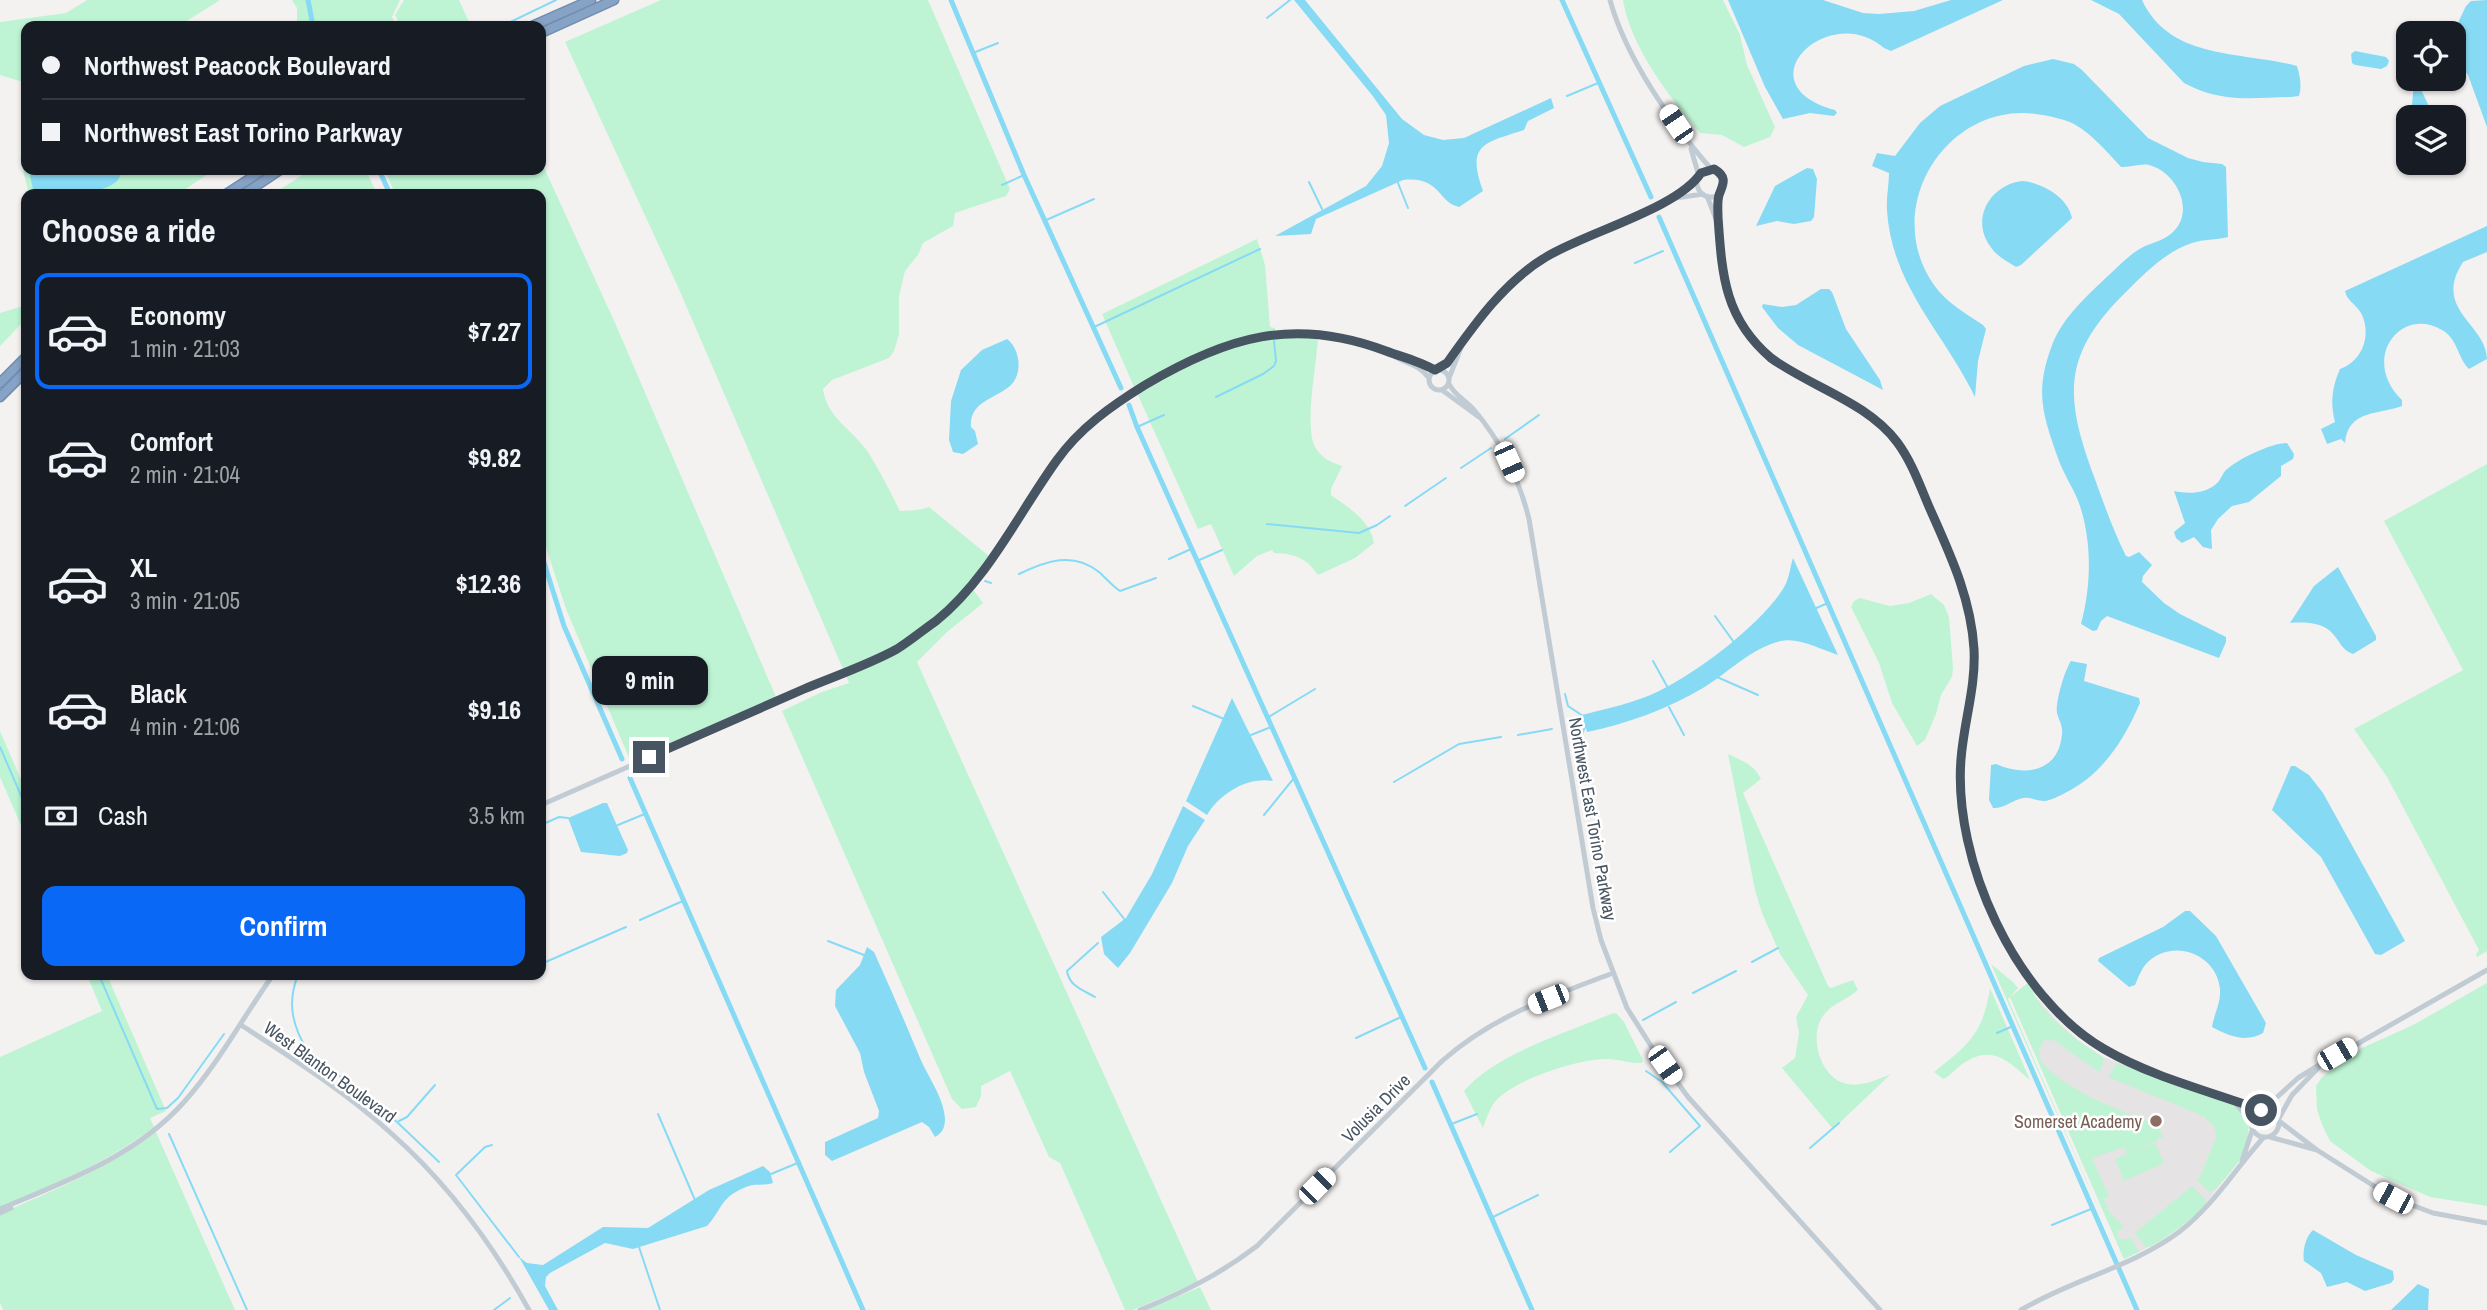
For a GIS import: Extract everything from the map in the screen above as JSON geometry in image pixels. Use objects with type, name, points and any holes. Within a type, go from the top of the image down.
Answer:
[{"type":"highway","points":[[544,21],[592,0]]},
{"type":"highway","points":[[546,31],[614,0]]},
{"type":"highway","points":[[234,189],[254,175]]},
{"type":"highway","points":[[252,189],[272,175]]},
{"type":"highway","points":[[0,383],[21,362]]},
{"type":"highway","points":[[0,397],[21,376]]},
{"type":"street","points":[[1610,0],[1623,37],[1639,67],[1689,142],[1711,169],[1720,173],[1724,180],[1719,194],[1719,229],[1726,290],[1738,321],[1759,348],[1771,358],[1874,419],[1897,442],[1910,463],[1959,575],[1974,649],[1972,699],[1961,758],[1960,789],[1966,841],[1993,913],[2034,987],[2061,1016],[2104,1049],[2169,1078],[2233,1102],[2274,1113],[2317,1150],[2393,1198],[2433,1213],[2487,1223]]},
{"type":"street","points":[[1689,142],[1698,188],[1705,195],[1719,229]]},
{"type":"street","points":[[1429,378],[1462,345],[1507,288],[1543,259],[1565,246],[1672,199],[1711,169]]},
{"type":"street","points":[[1672,199],[1719,194]]},
{"type":"street","points":[[546,803],[897,649],[938,619],[973,584],[1057,460],[1094,419],[1185,362],[1235,342],[1300,333],[1341,337],[1410,357],[1446,372],[1449,381]]},
{"type":"street","points":[[1390,352],[1415,364],[1429,378],[1432,388],[1442,390],[1449,381],[1462,345]]},
{"type":"street","name":"Northwest East Torino Parkway","points":[[1449,381],[1454,392],[1472,407],[1509,462],[1523,497],[1529,519],[1593,908],[1613,972],[1628,1008],[1688,1097],[1880,1310]]},
{"type":"street","name":"Northwest East Torino Parkway","points":[[1442,390],[1479,418]]},
{"type":"street","points":[[2242,1163],[2254,1115],[2298,1078],[2487,970]]},
{"type":"street","name":"Volusia Drive","points":[[1140,1310],[1204,1283],[1257,1246],[1441,1061],[1470,1038],[1501,1018],[1613,972]]},
{"type":"street","points":[[0,1211],[109,1161],[157,1128],[191,1094],[270,980]]},
{"type":"street","name":"West Blanton Boulevard","points":[[240,1025],[350,1100],[401,1143],[440,1181],[495,1255],[528,1310]]},
{"type":"street","points":[[2021,1310],[2166,1241],[2193,1221],[2214,1200],[2265,1137],[2276,1132],[2292,1095],[2322,1064]]},
{"type":"street","points":[[2233,1102],[2257,1134],[2317,1150]]},
{"type":"shaded area","name":"Somerset Academy","points":[[2028,983],[2056,1020],[2079,1041],[2103,1057],[2234,1105],[2249,1124],[2239,1161],[2205,1205],[2159,1242],[2124,1259],[2010,997]]},
{"type":"green space","points":[[87,0],[220,0],[187,21],[21,21],[21,81],[0,75],[0,22],[66,13]]},
{"type":"green space","points":[[292,0],[400,0],[392,17],[394,21],[297,21],[297,8]]},
{"type":"green space","points":[[404,0],[459,0],[469,21],[398,21],[395,15]]},
{"type":"green space","points":[[661,0],[928,0],[1010,189],[1006,196],[955,213],[953,226],[923,243],[918,255],[905,271],[899,296],[899,334],[889,358],[832,380],[823,389],[825,399],[835,416],[868,452],[900,511],[929,507],[989,556],[959,595],[935,619],[888,650],[843,669],[678,287],[565,42]]},
{"type":"green space","points":[[1623,0],[1723,0],[1740,35],[1747,65],[1775,127],[1770,137],[1744,147],[1722,135],[1700,133],[1653,71],[1634,35]]},
{"type":"green space","points":[[546,172],[616,325],[776,697],[630,760],[566,609],[546,547],[546,189],[393,189],[387,175],[546,175]]},
{"type":"green space","points":[[24,175],[206,175],[186,189],[28,189]]},
{"type":"green space","points":[[302,175],[368,175],[375,189],[281,189]]},
{"type":"green space","points":[[1257,239],[1265,265],[1270,327],[1275,328],[1275,332],[1219,345],[1135,389],[1102,314]]},
{"type":"green space","points":[[21,307],[21,324],[0,346],[0,313]]},
{"type":"green space","points":[[1300,336],[1318,337],[1312,394],[1312,437],[1320,454],[1342,466],[1331,489],[1331,495],[1363,521],[1374,543],[1355,558],[1318,575],[1309,564],[1299,558],[1274,553],[1272,550],[1257,556],[1234,576],[1211,524],[1198,529],[1137,393],[1177,370],[1234,346]]},
{"type":"green space","points":[[2487,464],[2487,951],[2477,957],[2479,950],[2387,777],[2354,729],[2463,670],[2384,521]]},
{"type":"green space","points":[[972,588],[983,603],[947,632],[917,662],[1198,1282],[1133,1310],[1125,1310],[1060,1163],[1049,1157],[1010,1071],[981,1086],[981,1096],[976,1107],[962,1109],[952,1099],[782,711],[822,692],[849,683],[845,674],[899,651],[939,621]]},
{"type":"green space","points":[[1931,594],[1944,605],[1949,617],[1953,668],[1952,677],[1941,695],[1925,740],[1917,746],[1892,703],[1879,663],[1851,607],[1854,601],[1860,598],[1890,606],[1909,603]]},
{"type":"green space","points":[[0,731],[21,779],[21,825],[0,777]]},
{"type":"green space","points":[[1728,754],[1751,767],[1761,779],[1743,793],[1828,986],[1831,988],[1853,980],[1858,990],[1823,1016],[1817,1035],[1817,1046],[1824,1066],[1839,1081],[1853,1085],[1891,1074],[1833,1129],[1782,1068],[1795,1058],[1799,1033],[1796,1017],[1808,995],[1780,954],[1762,913]]},
{"type":"green space","points":[[1991,964],[2018,988],[2008,999],[2114,1244]]},
{"type":"green space","points":[[89,980],[109,980],[166,1111],[150,1118],[154,1127],[118,1151],[0,1209],[0,1057],[102,1011]]},
{"type":"green space","points":[[2028,983],[2042,1007],[2058,1024],[2103,1057],[2099,1072],[2052,1039],[2049,1041],[2046,1038],[2039,1049],[2044,1065],[2081,1092],[2158,1125],[2164,1139],[2159,1137],[2157,1141],[2127,1154],[2124,1147],[2092,1158],[2109,1197],[2103,1199],[2108,1206],[2106,1208],[2124,1227],[2116,1232],[2120,1240],[2131,1238],[2139,1252],[2124,1259],[2010,997]]},
{"type":"green space","points":[[2487,983],[2487,1206],[2430,1197],[2371,1171],[2330,1141],[2317,1110],[2316,1086],[2322,1077],[2362,1048],[2413,1025]]},
{"type":"green space","points":[[1990,988],[2030,1080],[2006,1061],[1990,1055],[1972,1059],[1943,1079],[1934,1072],[1965,1046],[1978,1028]]},
{"type":"green space","points":[[1613,1013],[1624,1022],[1643,1060],[1642,1063],[1592,1060],[1529,1079],[1494,1103],[1483,1128],[1464,1091],[1478,1078],[1533,1045]]},
{"type":"green space","points":[[2117,1063],[2234,1105],[2248,1122],[2244,1153],[2216,1188],[2209,1192],[2196,1178],[2200,1177],[2217,1135],[2214,1125],[2206,1120],[2206,1117],[2108,1077]]},
{"type":"green space","points":[[156,1132],[235,1310],[3,1310],[0,1303],[0,1214],[100,1167]]},
{"type":"green space","points":[[2155,1143],[2164,1163],[2124,1181],[2115,1159]]},
{"type":"green space","points":[[2192,1186],[2206,1200],[2205,1205],[2172,1233],[2149,1247],[2145,1246],[2135,1233]]},
{"type":"green space","points":[[1200,1287],[1211,1310],[1146,1310]]},
{"type":"water","points":[[1294,0],[1305,0],[1402,119],[1424,135],[1443,140],[1464,138],[1551,98],[1554,108],[1528,121],[1524,130],[1498,138],[1482,148],[1477,163],[1483,191],[1459,207],[1446,200],[1432,185],[1403,180],[1316,219],[1311,234],[1275,236],[1366,186],[1382,166],[1389,143],[1386,115]]},
{"type":"water","points":[[1728,0],[1823,0],[1863,13],[1879,14],[1914,11],[1951,0],[2003,0],[1891,51],[1862,36],[1840,34],[1820,40],[1804,51],[1795,66],[1795,83],[1808,98],[1837,113],[1834,116],[1810,113],[1783,119],[1765,87]]},
{"type":"water","points":[[2091,0],[2142,0],[2154,20],[2170,34],[2189,44],[2232,55],[2297,66],[2299,96],[2236,98],[2211,94],[2184,83],[2119,14]]},
{"type":"water","points":[[2487,0],[2487,127],[2466,72],[2466,21],[2459,21],[2471,1]]},
{"type":"water","points":[[2355,51],[2386,57],[2389,61],[2387,66],[2381,69],[2355,65],[2352,63],[2351,54]]},
{"type":"water","points":[[2053,59],[2074,64],[2082,70],[2148,138],[2188,158],[2226,167],[2228,237],[2182,247],[2155,264],[2139,279],[2103,317],[2088,339],[2074,382],[2079,428],[2086,454],[2126,556],[2139,552],[2152,565],[2143,576],[2142,582],[2164,603],[2226,637],[2219,658],[2107,616],[2097,630],[2093,631],[2081,624],[2087,596],[2089,566],[2085,523],[2079,503],[2059,461],[2043,406],[2046,364],[2056,337],[2068,317],[2131,255],[2164,238],[2178,226],[2183,208],[2174,182],[2152,166],[2121,167],[2081,128],[2043,115],[2009,114],[1979,123],[1953,140],[1933,164],[1920,192],[1915,223],[1919,255],[1934,285],[1950,302],[1986,329],[1978,361],[1975,397],[1909,286],[1898,263],[1891,238],[1887,206],[1889,173],[1872,166],[1877,153],[1895,156],[1920,123],[1940,106],[2024,66]]},
{"type":"water","points":[[2413,91],[2422,91],[2428,105],[2412,105]]},
{"type":"water","points":[[1807,168],[1813,169],[1817,179],[1814,217],[1811,221],[1794,224],[1777,221],[1756,226],[1775,186]]},
{"type":"water","points":[[30,175],[120,175],[118,180],[102,189],[33,189]]},
{"type":"water","points":[[2023,181],[2053,192],[2070,210],[2072,218],[2016,267],[1992,250],[1982,224],[1983,214],[1993,196],[2002,188]]},
{"type":"water","points":[[2487,226],[2487,252],[2463,262],[2455,278],[2454,292],[2463,315],[2484,346],[2487,359],[2469,369],[2451,338],[2442,330],[2426,324],[2412,325],[2400,331],[2385,354],[2385,369],[2390,384],[2402,400],[2402,406],[2358,419],[2347,432],[2345,443],[2341,439],[2327,444],[2321,429],[2335,422],[2332,402],[2337,376],[2340,369],[2355,360],[2365,338],[2366,329],[2361,313],[2345,291]]},
{"type":"water","points":[[1821,289],[1829,289],[1832,292],[1846,329],[1880,380],[1883,390],[1798,345],[1778,328],[1762,307],[1763,304],[1782,307],[1796,305]]},
{"type":"water","points":[[1007,339],[1017,355],[1015,380],[974,411],[971,427],[975,431],[978,444],[963,454],[953,452],[949,440],[951,401],[961,370],[982,350]]},
{"type":"water","points":[[2287,443],[2294,454],[2293,459],[2281,466],[2281,476],[2249,502],[2232,506],[2218,519],[2211,530],[2212,549],[2203,547],[2194,537],[2182,543],[2176,538],[2174,532],[2185,523],[2174,491],[2191,493],[2207,490],[2238,461],[2255,452]]},
{"type":"water","points":[[1793,558],[1838,655],[1803,642],[1788,640],[1770,644],[1676,703],[1617,725],[1587,732],[1582,715],[1631,702],[1675,683],[1744,632],[1783,589]]},
{"type":"water","points":[[2338,567],[2376,636],[2376,640],[2353,654],[2324,627],[2308,623],[2290,623],[2314,586]]},
{"type":"water","points":[[2071,661],[2087,664],[2084,681],[2139,698],[2140,703],[2127,730],[2111,755],[2078,785],[2048,800],[2023,798],[1993,808],[1989,800],[1991,765],[2029,770],[2047,764],[2054,757],[2062,734],[2057,702]]},
{"type":"water","points":[[1232,698],[1273,781],[1254,781],[1235,788],[1219,800],[1207,815],[1186,801]]},
{"type":"water","points":[[2291,766],[2309,775],[2323,793],[2405,941],[2381,955],[2375,954],[2321,857],[2272,810]]},
{"type":"water","points":[[607,803],[628,850],[620,856],[581,852],[568,818]]},
{"type":"water","points":[[1183,806],[1205,820],[1188,846],[1172,883],[1118,968],[1104,954],[1101,937],[1126,918],[1152,874]]},
{"type":"water","points":[[2185,911],[2190,911],[2216,936],[2266,1023],[2263,1033],[2244,1038],[2212,1027],[2220,994],[2217,977],[2203,959],[2193,954],[2171,951],[2159,954],[2147,963],[2135,985],[2129,987],[2098,961],[2099,958],[2163,927]]},
{"type":"water","points":[[867,947],[874,952],[939,1095],[945,1119],[941,1132],[935,1137],[922,1122],[832,1161],[825,1155],[825,1142],[878,1118],[879,1111],[864,1072],[860,1053],[835,1006],[836,990],[860,965]]},
{"type":"water","points":[[763,1166],[770,1172],[773,1183],[749,1186],[737,1191],[722,1204],[707,1226],[633,1249],[605,1243],[550,1273],[546,1277],[545,1286],[558,1310],[549,1310],[519,1257],[527,1263],[543,1265],[603,1227],[648,1228],[709,1190]]},
{"type":"water","points":[[2313,1230],[2356,1255],[2393,1271],[2394,1279],[2391,1283],[2365,1291],[2347,1282],[2327,1287],[2321,1273],[2304,1261],[2305,1244]]},
{"type":"water","points":[[2418,1284],[2429,1289],[2428,1310],[2391,1310]]},
{"type":"waterway","points":[[308,0],[312,21]]},
{"type":"waterway","points":[[512,21],[556,0]]},
{"type":"waterway","points":[[951,0],[1024,175],[1121,388]]},
{"type":"waterway","points":[[1267,18],[1290,0]]},
{"type":"waterway","points":[[1562,0],[1651,197]]},
{"type":"waterway","points":[[973,53],[998,43]]},
{"type":"waterway","points":[[1567,96],[1598,83]]},
{"type":"waterway","points":[[381,175],[388,189]]},
{"type":"waterway","points":[[1002,185],[1024,175]]},
{"type":"waterway","points":[[1309,182],[1322,209]]},
{"type":"waterway","points":[[1398,183],[1408,208]]},
{"type":"waterway","points":[[1044,221],[1094,199]]},
{"type":"waterway","points":[[1659,217],[2137,1310]]},
{"type":"waterway","points":[[1092,328],[1260,249]]},
{"type":"waterway","points":[[1635,263],[1663,251]]},
{"type":"waterway","points":[[1216,397],[1274,366],[1274,341]]},
{"type":"waterway","points":[[1129,405],[1425,1068]]},
{"type":"waterway","points":[[1137,427],[1164,415]]},
{"type":"waterway","points":[[1505,439],[1539,415]]},
{"type":"waterway","points":[[1461,468],[1491,448]]},
{"type":"waterway","points":[[1405,506],[1446,478]]},
{"type":"waterway","points":[[1267,524],[1359,533],[1390,516]]},
{"type":"waterway","points":[[1169,559],[1191,549]]},
{"type":"waterway","points":[[1197,561],[1222,550]]},
{"type":"waterway","points":[[1019,574],[1049,562],[1069,560],[1099,572],[1120,591],[1156,578]]},
{"type":"waterway","points":[[546,569],[564,626],[622,759]]},
{"type":"waterway","points":[[985,581],[991,583]]},
{"type":"waterway","points":[[1814,609],[1828,603]]},
{"type":"waterway","points":[[1715,616],[1733,641]]},
{"type":"waterway","points":[[1653,661],[1668,688]]},
{"type":"waterway","points":[[1717,677],[1758,695]]},
{"type":"waterway","points":[[1267,718],[1315,689]]},
{"type":"waterway","points":[[1565,694],[1568,706],[1583,716]]},
{"type":"waterway","points":[[1193,706],[1224,719]]},
{"type":"waterway","points":[[1669,707],[1684,735]]},
{"type":"waterway","points":[[1251,735],[1271,727]]},
{"type":"waterway","points":[[1577,765],[1574,753],[1585,727]]},
{"type":"waterway","points":[[1518,735],[1552,729]]},
{"type":"waterway","points":[[1394,782],[1459,744],[1501,737]]},
{"type":"waterway","points":[[0,747],[21,795]]},
{"type":"waterway","points":[[630,778],[863,1310]]},
{"type":"waterway","points":[[1264,815],[1294,778]]},
{"type":"waterway","points":[[618,825],[647,813]]},
{"type":"waterway","points":[[546,823],[559,817],[568,818]]},
{"type":"waterway","points":[[1103,892],[1125,920]]},
{"type":"waterway","points":[[640,920],[685,900]]},
{"type":"waterway","points":[[546,962],[626,927]]},
{"type":"waterway","points":[[828,941],[864,955]]},
{"type":"waterway","points":[[1095,997],[1074,984],[1067,971],[1098,943]]},
{"type":"waterway","points":[[1752,962],[1778,948]]},
{"type":"waterway","points":[[1693,993],[1736,971]]},
{"type":"waterway","points":[[101,980],[157,1109],[167,1108],[178,1098],[224,1034]]},
{"type":"waterway","points":[[296,980],[293,1013],[307,1050],[397,1122],[439,1162]]},
{"type":"waterway","points":[[1643,1020],[1676,1002]]},
{"type":"waterway","points":[[1356,1038],[1401,1017]]},
{"type":"waterway","points":[[1997,1033],[2013,1026]]},
{"type":"waterway","points":[[1646,1071],[1662,1082],[1700,1126],[1670,1152]]},
{"type":"waterway","points":[[1432,1082],[1532,1310]]},
{"type":"waterway","points":[[399,1121],[407,1117],[435,1085]]},
{"type":"waterway","points":[[658,1114],[695,1200]]},
{"type":"waterway","points":[[1449,1125],[1477,1114]]},
{"type":"waterway","points":[[1810,1148],[1839,1123]]},
{"type":"waterway","points":[[169,1134],[247,1310]]},
{"type":"waterway","points":[[492,1145],[485,1147],[456,1175],[519,1257]]},
{"type":"waterway","points":[[771,1174],[800,1162]]},
{"type":"waterway","points":[[1491,1218],[1538,1195]]},
{"type":"waterway","points":[[2052,1225],[2091,1209]]},
{"type":"waterway","points":[[639,1247],[660,1310]]},
{"type":"waterway","points":[[494,1310],[510,1298]]},
{"type":"place","name":"Somerset Academy","points":[[2156,1121]]},
{"type":"route","points":[[649,757],[897,649],[938,619],[973,584],[1057,460],[1094,419],[1185,362],[1219,347],[1254,337],[1300,333],[1325,334],[1358,341],[1410,357],[1435,370],[1440,369],[1462,345],[1493,302],[1523,273],[1565,246],[1672,199],[1697,180],[1701,173],[1714,169],[1724,180],[1723,190],[1719,194],[1718,210],[1723,274],[1738,321],[1759,348],[1771,358],[1874,419],[1897,442],[1910,463],[1959,575],[1974,649],[1972,699],[1961,758],[1962,815],[1966,841],[1978,877],[2014,956],[2047,1003],[2091,1041],[2126,1060],[2217,1097],[2261,1110]]}]
